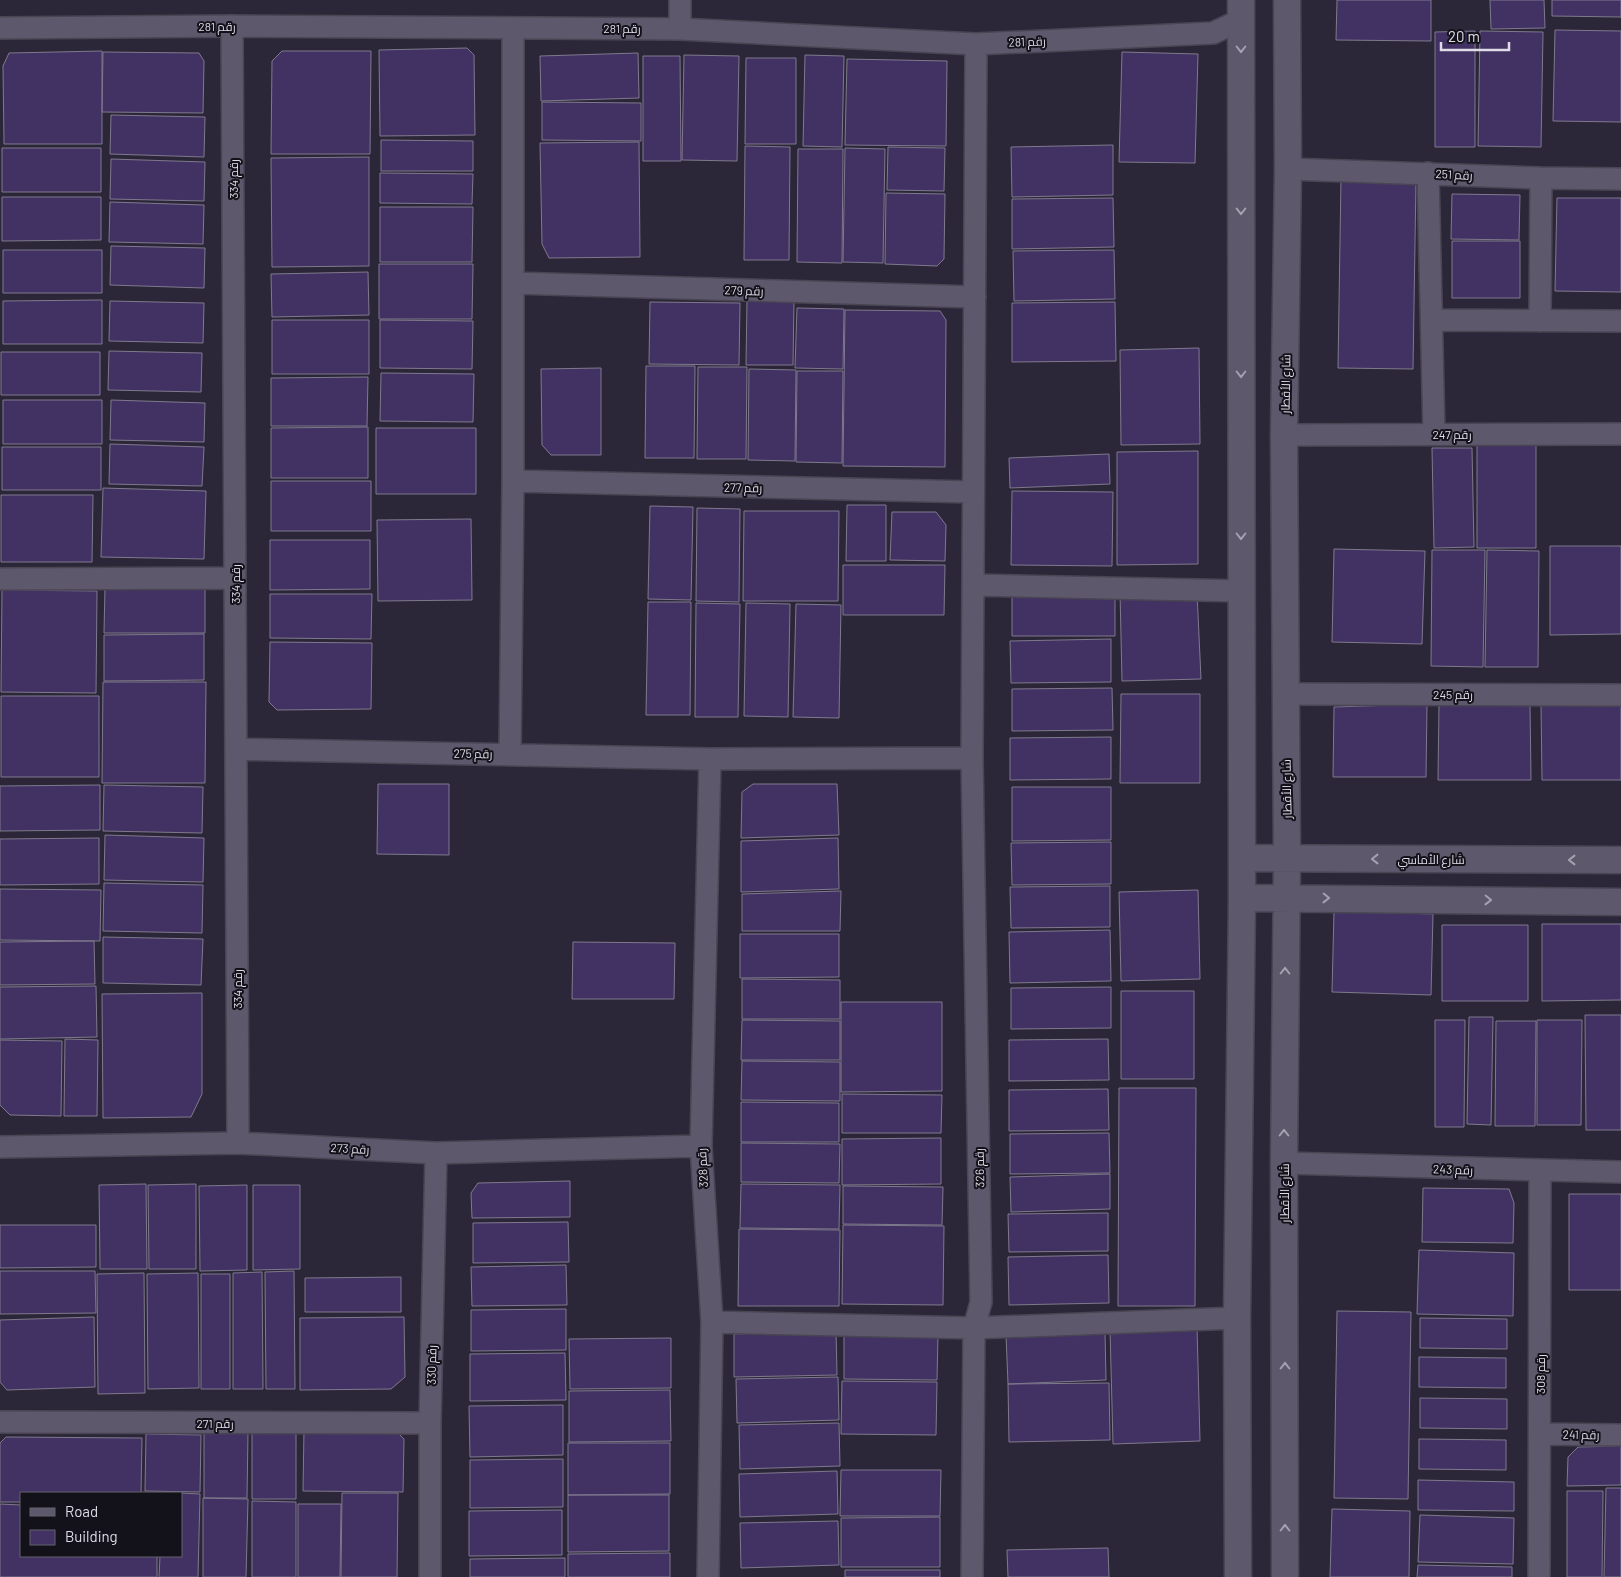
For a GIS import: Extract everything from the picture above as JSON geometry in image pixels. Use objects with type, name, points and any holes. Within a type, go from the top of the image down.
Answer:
[{"type":"street","points":[[680,0],[680,29]]},
{"type":"street","name":"شارع الأقطار","points":[[1285,1577],[1284,1163],[1285,898],[1287,860],[1284,694],[1284,435],[1288,169],[1287,0]]},
{"type":"street","points":[[1238,1577],[1237,1318],[1242,898],[1241,10]]},
{"type":"street","name":"رقم 281","points":[[0,28],[232,26],[680,29],[976,44],[1213,33],[1241,10]]},
{"type":"street","name":"رقم 334","points":[[232,26],[238,1142]]},
{"type":"street","points":[[510,754],[513,481],[513,28]]},
{"type":"street","name":"رقم 326","points":[[972,1577],[974,1328],[981,1302],[972,758],[976,44]]},
{"type":"street","name":"رقم 251","points":[[1288,169],[1541,178],[1621,178]]},
{"type":"street","points":[[1428,173],[1433,320],[1434,434]]},
{"type":"street","points":[[1540,321],[1541,178]]},
{"type":"street","name":"رقم 279","points":[[513,283],[975,297]]},
{"type":"street","points":[[1433,320],[1621,321]]},
{"type":"street","name":"رقم 247","points":[[1284,435],[1621,434]]},
{"type":"street","name":"رقم 277","points":[[513,481],[972,492]]},
{"type":"street","points":[[0,579],[235,578]]},
{"type":"street","points":[[974,585],[1242,591]]},
{"type":"street","name":"رقم 245","points":[[1284,694],[1621,695]]},
{"type":"street","name":"رقم 275","points":[[236,749],[710,760],[972,758]]},
{"type":"street","name":"رقم 328","points":[[708,1577],[712,1322],[701,1146],[710,760]]},
{"type":"street","name":"شارع الأماسي","points":[[1242,858],[1287,860],[1621,860]]},
{"type":"street","points":[[1242,898],[1621,902]]},
{"type":"street","name":"رقم 273","points":[[0,1147],[238,1142],[436,1153],[701,1146]]},
{"type":"street","name":"رقم 330","points":[[430,1577],[430,1423],[436,1153]]},
{"type":"street","name":"رقم 243","points":[[1284,1163],[1540,1172],[1621,1172]]},
{"type":"street","name":"رقم 308","points":[[1539,1577],[1540,1172]]},
{"type":"street","points":[[712,1322],[974,1328],[1237,1318]]},
{"type":"street","name":"رقم 271","points":[[0,1422],[430,1423]]},
{"type":"street","name":"رقم 241","points":[[1540,1434],[1621,1435]]},
{"type":"building","points":[[1337,0],[1431,0],[1431,41],[1336,40]]},
{"type":"building","points":[[1490,0],[1544,0],[1545,28],[1491,29]]},
{"type":"building","points":[[1552,0],[1621,0],[1621,17],[1552,16]]},
{"type":"building","points":[[1555,30],[1621,31],[1621,122],[1553,121]]},
{"type":"building","points":[[1475,31],[1475,147],[1435,147],[1435,32]]},
{"type":"building","points":[[1480,31],[1543,32],[1541,147],[1478,146]]},
{"type":"building","points":[[467,48],[474,55],[475,135],[380,136],[379,50]]},
{"type":"building","points":[[102,51],[102,144],[4,144],[3,66],[9,53]]},
{"type":"building","points":[[282,51],[371,51],[370,154],[271,154],[272,61]]},
{"type":"building","points":[[103,52],[199,53],[204,61],[203,113],[102,112]]},
{"type":"building","points":[[1122,52],[1198,54],[1195,163],[1119,162]]},
{"type":"building","points":[[638,53],[639,98],[541,101],[540,56]]},
{"type":"building","points":[[684,55],[739,56],[737,161],[682,160]]},
{"type":"building","points":[[805,55],[844,56],[842,147],[803,146]]},
{"type":"building","points":[[643,56],[680,56],[681,161],[643,161]]},
{"type":"building","points":[[746,58],[796,58],[796,144],[745,144]]},
{"type":"building","points":[[847,59],[947,61],[946,146],[845,145]]},
{"type":"building","points":[[542,102],[641,103],[641,141],[542,140]]},
{"type":"building","points":[[111,115],[205,117],[204,157],[110,154]]},
{"type":"building","points":[[381,140],[473,141],[473,171],[381,171]]},
{"type":"building","points":[[639,142],[640,257],[549,258],[542,244],[540,143]]},
{"type":"building","points":[[1113,145],[1113,195],[1012,197],[1011,147]]},
{"type":"building","points":[[745,146],[790,147],[789,260],[744,260]]},
{"type":"building","points":[[888,147],[945,148],[944,191],[887,190]]},
{"type":"building","points":[[2,148],[101,148],[101,192],[2,192]]},
{"type":"building","points":[[845,148],[885,149],[883,263],[843,262]]},
{"type":"building","points":[[798,149],[843,149],[842,263],[797,262]]},
{"type":"building","points":[[369,157],[369,266],[272,267],[271,158]]},
{"type":"building","points":[[111,159],[205,162],[204,201],[110,199]]},
{"type":"building","points":[[380,173],[473,174],[472,204],[380,203]]},
{"type":"building","points":[[1341,178],[1416,179],[1413,369],[1338,368]]},
{"type":"building","points":[[886,193],[945,194],[944,259],[937,266],[885,264]]},
{"type":"building","points":[[1452,194],[1520,195],[1519,240],[1451,239]]},
{"type":"building","points":[[2,197],[101,197],[101,240],[2,241]]},
{"type":"building","points":[[1113,198],[1114,247],[1012,249],[1012,199]]},
{"type":"building","points":[[1557,198],[1621,198],[1621,292],[1555,291]]},
{"type":"building","points":[[110,202],[204,205],[203,244],[109,242]]},
{"type":"building","points":[[380,207],[473,207],[472,262],[380,262]]},
{"type":"building","points":[[1452,241],[1520,241],[1520,298],[1452,298]]},
{"type":"building","points":[[111,246],[205,248],[204,288],[110,285]]},
{"type":"building","points":[[3,250],[102,250],[102,293],[3,293]]},
{"type":"building","points":[[1114,250],[1115,299],[1014,301],[1013,251]]},
{"type":"building","points":[[379,264],[473,264],[472,319],[379,319]]},
{"type":"building","points":[[368,272],[369,315],[272,317],[271,274]]},
{"type":"building","points":[[102,300],[102,344],[3,344],[3,301]]},
{"type":"building","points":[[747,300],[794,300],[793,365],[746,365]]},
{"type":"building","points":[[110,301],[204,303],[203,343],[109,341]]},
{"type":"building","points":[[650,302],[740,303],[739,365],[649,364]]},
{"type":"building","points":[[1115,302],[1116,361],[1012,362],[1012,303]]},
{"type":"building","points":[[797,308],[844,309],[843,369],[795,368]]},
{"type":"building","points":[[845,310],[940,311],[946,320],[945,467],[843,466]]},
{"type":"building","points":[[272,320],[369,320],[369,374],[272,374]]},
{"type":"building","points":[[380,320],[473,321],[472,369],[380,368]]},
{"type":"building","points":[[1199,348],[1200,444],[1121,445],[1120,350]]},
{"type":"building","points":[[109,351],[202,353],[201,392],[108,390]]},
{"type":"building","points":[[1,352],[100,352],[100,395],[1,395]]},
{"type":"building","points":[[646,366],[695,366],[694,458],[645,458]]},
{"type":"building","points":[[698,367],[747,367],[746,459],[697,459]]},
{"type":"building","points":[[601,368],[601,455],[551,455],[542,445],[541,369]]},
{"type":"building","points":[[749,369],[796,370],[795,461],[748,460]]},
{"type":"building","points":[[797,371],[843,371],[842,463],[796,462]]},
{"type":"building","points":[[381,373],[474,374],[473,422],[380,421]]},
{"type":"building","points":[[368,377],[367,426],[271,426],[271,378]]},
{"type":"building","points":[[3,400],[102,400],[102,444],[3,444]]},
{"type":"building","points":[[111,400],[205,403],[204,442],[110,440]]},
{"type":"building","points":[[368,427],[368,478],[271,478],[271,428]]},
{"type":"building","points":[[376,428],[476,428],[476,494],[376,494]]},
{"type":"building","points":[[110,444],[204,447],[202,486],[109,484]]},
{"type":"building","points":[[1477,445],[1536,445],[1536,548],[1477,548]]},
{"type":"building","points":[[2,447],[101,447],[101,490],[2,490]]},
{"type":"building","points":[[1432,448],[1472,448],[1474,547],[1434,548]]},
{"type":"building","points":[[1198,451],[1198,564],[1117,565],[1117,452]]},
{"type":"building","points":[[1109,454],[1110,484],[1010,488],[1009,458]]},
{"type":"building","points":[[271,481],[371,481],[371,531],[271,531]]},
{"type":"building","points":[[103,488],[206,491],[204,559],[101,557]]},
{"type":"building","points":[[1012,491],[1113,492],[1112,566],[1011,565]]},
{"type":"building","points":[[1,495],[93,495],[92,562],[1,562]]},
{"type":"building","points":[[847,505],[886,505],[886,561],[846,561]]},
{"type":"building","points":[[650,506],[693,507],[691,600],[648,599]]},
{"type":"building","points":[[697,508],[740,509],[739,602],[696,601]]},
{"type":"building","points":[[744,511],[839,511],[838,601],[743,601]]},
{"type":"building","points":[[892,512],[936,512],[946,525],[945,561],[890,560]]},
{"type":"building","points":[[471,519],[472,600],[378,601],[377,520]]},
{"type":"building","points":[[270,540],[370,540],[370,589],[270,590]]},
{"type":"building","points":[[1550,546],[1621,546],[1621,634],[1550,635]]},
{"type":"building","points":[[1334,549],[1425,551],[1422,644],[1332,642]]},
{"type":"building","points":[[1432,550],[1485,550],[1483,667],[1431,666]]},
{"type":"building","points":[[1487,550],[1539,551],[1538,667],[1485,667]]},
{"type":"building","points":[[843,565],[945,565],[944,615],[843,615]]},
{"type":"building","points":[[205,586],[205,633],[104,633],[105,587]]},
{"type":"building","points":[[2,590],[97,591],[96,693],[1,692]]},
{"type":"building","points":[[1120,592],[1197,593],[1201,679],[1122,681]]},
{"type":"building","points":[[1115,593],[1115,636],[1012,636],[1012,594]]},
{"type":"building","points":[[270,594],[372,594],[371,639],[270,638]]},
{"type":"building","points":[[648,602],[691,602],[690,715],[646,715]]},
{"type":"building","points":[[696,603],[740,604],[738,717],[695,717]]},
{"type":"building","points":[[746,603],[790,604],[788,717],[744,716]]},
{"type":"building","points":[[796,604],[841,605],[839,718],[793,717]]},
{"type":"building","points":[[204,634],[204,680],[104,681],[104,635]]},
{"type":"building","points":[[1111,639],[1111,682],[1011,683],[1010,641]]},
{"type":"building","points":[[270,642],[372,643],[371,709],[277,710],[269,702]]},
{"type":"building","points":[[103,682],[206,682],[205,783],[102,783]]},
{"type":"building","points":[[1112,688],[1113,730],[1012,731],[1012,689]]},
{"type":"building","points":[[1121,694],[1200,694],[1200,783],[1120,783]]},
{"type":"building","points":[[1,696],[99,696],[99,777],[1,777]]},
{"type":"building","points":[[1427,704],[1426,777],[1333,777],[1334,707]]},
{"type":"building","points":[[1439,704],[1530,705],[1531,780],[1438,780]]},
{"type":"building","points":[[1541,705],[1621,706],[1621,780],[1542,780]]},
{"type":"building","points":[[1111,737],[1111,779],[1010,780],[1010,738]]},
{"type":"building","points":[[378,784],[449,784],[449,855],[377,854]]},
{"type":"building","points":[[753,784],[837,784],[839,835],[741,838],[742,792]]},
{"type":"building","points":[[100,785],[100,830],[0,831],[0,786]]},
{"type":"building","points":[[104,785],[203,787],[202,833],[103,831]]},
{"type":"building","points":[[1012,787],[1111,787],[1111,840],[1012,841]]},
{"type":"building","points":[[105,835],[204,838],[203,882],[104,880]]},
{"type":"building","points":[[99,838],[99,884],[0,885],[0,839]]},
{"type":"building","points":[[838,838],[839,889],[741,892],[741,841]]},
{"type":"building","points":[[1111,842],[1111,884],[1012,885],[1011,843]]},
{"type":"building","points":[[104,883],[203,885],[202,933],[103,931]]},
{"type":"building","points":[[1110,886],[1110,927],[1011,928],[1010,887]]},
{"type":"building","points":[[0,889],[101,890],[100,941],[0,940]]},
{"type":"building","points":[[1198,890],[1200,979],[1121,981],[1119,892]]},
{"type":"building","points":[[841,891],[840,931],[742,931],[742,894]]},
{"type":"building","points":[[1334,911],[1433,914],[1431,995],[1332,992]]},
{"type":"building","points":[[1542,924],[1621,924],[1621,1000],[1542,1001]]},
{"type":"building","points":[[1442,925],[1528,925],[1528,1001],[1442,1001]]},
{"type":"building","points":[[1110,930],[1111,981],[1010,983],[1009,932]]},
{"type":"building","points":[[740,934],[839,934],[839,977],[740,978]]},
{"type":"building","points":[[103,937],[203,939],[201,985],[103,983]]},
{"type":"building","points":[[94,941],[95,984],[0,985],[0,942]]},
{"type":"building","points":[[573,942],[675,943],[674,999],[572,999]]},
{"type":"building","points":[[742,979],[840,980],[840,1019],[742,1019]]},
{"type":"building","points":[[96,986],[97,1037],[0,1039],[0,987]]},
{"type":"building","points":[[1111,987],[1111,1028],[1011,1029],[1011,988]]},
{"type":"building","points":[[1121,991],[1194,991],[1194,1079],[1121,1079]]},
{"type":"building","points":[[202,993],[202,1094],[191,1117],[103,1118],[102,994]]},
{"type":"building","points":[[841,1002],[942,1002],[942,1091],[841,1092]]},
{"type":"building","points":[[1585,1015],[1621,1015],[1621,1130],[1586,1130]]},
{"type":"building","points":[[1469,1017],[1493,1017],[1491,1125],[1467,1124]]},
{"type":"building","points":[[742,1020],[840,1021],[840,1060],[741,1060]]},
{"type":"building","points":[[1435,1020],[1465,1020],[1464,1127],[1435,1127]]},
{"type":"building","points":[[1537,1020],[1582,1020],[1581,1125],[1537,1125]]},
{"type":"building","points":[[1496,1021],[1536,1021],[1535,1126],[1495,1126]]},
{"type":"building","points":[[65,1039],[98,1040],[97,1116],[64,1116]]},
{"type":"building","points":[[1108,1039],[1109,1080],[1009,1081],[1009,1040]]},
{"type":"building","points":[[0,1040],[62,1041],[61,1116],[10,1115],[0,1105]]},
{"type":"building","points":[[742,1061],[840,1062],[840,1101],[741,1100]]},
{"type":"building","points":[[1119,1088],[1196,1088],[1195,1306],[1118,1306]]},
{"type":"building","points":[[1108,1089],[1109,1130],[1009,1131],[1009,1090]]},
{"type":"building","points":[[842,1094],[942,1095],[941,1133],[842,1133]]},
{"type":"building","points":[[741,1102],[839,1103],[839,1142],[741,1142]]},
{"type":"building","points":[[1109,1133],[1110,1173],[1010,1174],[1010,1134]]},
{"type":"building","points":[[941,1138],[941,1184],[842,1185],[842,1139]]},
{"type":"building","points":[[741,1143],[840,1144],[839,1183],[741,1182]]},
{"type":"building","points":[[1110,1174],[1110,1209],[1011,1212],[1010,1177]]},
{"type":"building","points":[[570,1181],[570,1217],[472,1218],[471,1193],[478,1183]]},
{"type":"building","points":[[146,1184],[147,1269],[100,1269],[99,1185]]},
{"type":"building","points":[[196,1184],[196,1269],[149,1269],[148,1185]]},
{"type":"building","points":[[741,1184],[840,1185],[839,1229],[740,1228]]},
{"type":"building","points":[[247,1185],[247,1270],[200,1271],[199,1186]]},
{"type":"building","points":[[253,1185],[300,1185],[300,1269],[253,1270]]},
{"type":"building","points":[[843,1186],[943,1187],[942,1225],[843,1224]]},
{"type":"building","points":[[1423,1188],[1509,1189],[1514,1203],[1513,1243],[1422,1242]]},
{"type":"building","points":[[1569,1194],[1621,1194],[1621,1290],[1569,1290]]},
{"type":"building","points":[[1108,1213],[1108,1251],[1009,1252],[1008,1214]]},
{"type":"building","points":[[568,1222],[569,1262],[473,1263],[473,1223]]},
{"type":"building","points":[[0,1225],[96,1225],[96,1267],[0,1268]]},
{"type":"building","points":[[843,1225],[944,1226],[943,1305],[842,1304]]},
{"type":"building","points":[[739,1229],[840,1230],[839,1306],[738,1306]]},
{"type":"building","points":[[1419,1250],[1514,1253],[1513,1316],[1417,1314]]},
{"type":"building","points":[[1108,1255],[1109,1303],[1009,1305],[1008,1257]]},
{"type":"building","points":[[566,1265],[567,1305],[472,1306],[471,1267]]},
{"type":"building","points":[[0,1271],[95,1271],[96,1313],[0,1314]]},
{"type":"building","points":[[294,1271],[295,1389],[266,1389],[265,1272]]},
{"type":"building","points":[[262,1272],[263,1389],[233,1389],[233,1273]]},
{"type":"building","points":[[144,1273],[145,1393],[98,1394],[97,1274]]},
{"type":"building","points":[[198,1273],[199,1388],[148,1389],[147,1274]]},
{"type":"building","points":[[201,1274],[230,1274],[230,1389],[201,1389]]},
{"type":"building","points":[[401,1277],[401,1312],[305,1312],[305,1278]]},
{"type":"building","points":[[566,1309],[566,1350],[471,1351],[471,1310]]},
{"type":"building","points":[[1337,1311],[1411,1312],[1408,1499],[1334,1498]]},
{"type":"building","points":[[94,1317],[95,1387],[7,1390],[0,1382],[0,1320]]},
{"type":"building","points":[[404,1317],[405,1377],[391,1389],[300,1390],[300,1318]]},
{"type":"building","points":[[1420,1318],[1507,1319],[1507,1349],[1420,1348]]},
{"type":"building","points":[[1197,1327],[1200,1441],[1113,1444],[1110,1329]]},
{"type":"building","points":[[836,1331],[837,1375],[734,1377],[734,1334]]},
{"type":"building","points":[[1105,1332],[1106,1380],[1008,1384],[1006,1335]]},
{"type":"building","points":[[844,1333],[938,1334],[937,1380],[844,1379]]},
{"type":"building","points":[[671,1338],[671,1388],[570,1389],[569,1339]]},
{"type":"building","points":[[565,1353],[566,1400],[470,1401],[470,1354]]},
{"type":"building","points":[[1419,1357],[1506,1358],[1506,1388],[1419,1387]]},
{"type":"building","points":[[838,1377],[839,1420],[737,1423],[736,1379]]},
{"type":"building","points":[[842,1381],[937,1382],[936,1435],[841,1434]]},
{"type":"building","points":[[1109,1383],[1110,1440],[1009,1442],[1008,1384]]},
{"type":"building","points":[[670,1390],[671,1441],[569,1442],[569,1391]]},
{"type":"building","points":[[1420,1398],[1507,1399],[1507,1429],[1420,1428]]},
{"type":"building","points":[[563,1405],[563,1455],[470,1457],[469,1406]]},
{"type":"building","points":[[839,1423],[840,1466],[740,1469],[739,1425]]},
{"type":"building","points":[[304,1429],[395,1430],[404,1439],[403,1492],[303,1491]]},
{"type":"building","points":[[204,1432],[248,1432],[247,1498],[204,1498]]},
{"type":"building","points":[[252,1433],[296,1433],[296,1499],[252,1499]]},
{"type":"building","points":[[146,1434],[201,1435],[200,1492],[145,1491]]},
{"type":"building","points":[[6,1437],[142,1438],[141,1492],[20,1492],[20,1502],[0,1502],[0,1443]]},
{"type":"building","points":[[1419,1439],[1506,1440],[1506,1470],[1419,1469]]},
{"type":"building","points":[[568,1443],[670,1443],[670,1494],[568,1495]]},
{"type":"building","points":[[1621,1446],[1621,1485],[1567,1486],[1568,1457],[1578,1447]]},
{"type":"building","points":[[563,1459],[563,1507],[470,1508],[470,1460]]},
{"type":"building","points":[[841,1470],[941,1470],[940,1516],[840,1516]]},
{"type":"building","points":[[837,1471],[838,1514],[740,1517],[739,1474]]},
{"type":"building","points":[[1418,1480],[1514,1482],[1514,1511],[1418,1510]]},
{"type":"building","points":[[1606,1488],[1621,1488],[1621,1577],[1604,1577]]},
{"type":"building","points":[[1567,1491],[1603,1491],[1602,1577],[1567,1577]]},
{"type":"building","points":[[182,1493],[200,1494],[198,1577],[159,1577],[160,1557],[182,1557]]},
{"type":"building","points":[[342,1493],[398,1493],[397,1577],[341,1577]]},
{"type":"building","points":[[568,1495],[669,1495],[669,1551],[568,1552]]},
{"type":"building","points":[[203,1498],[248,1499],[246,1577],[203,1577]]},
{"type":"building","points":[[252,1501],[296,1502],[296,1577],[252,1577]]},
{"type":"building","points":[[0,1504],[20,1505],[20,1557],[157,1557],[157,1577],[0,1577]]},
{"type":"building","points":[[298,1504],[341,1504],[340,1577],[298,1577]]},
{"type":"building","points":[[1332,1509],[1410,1511],[1409,1577],[1330,1577]]},
{"type":"building","points":[[562,1510],[562,1555],[469,1556],[469,1511]]},
{"type":"building","points":[[1420,1515],[1514,1518],[1513,1564],[1418,1562]]},
{"type":"building","points":[[940,1517],[940,1567],[841,1567],[841,1518]]},
{"type":"building","points":[[838,1521],[839,1565],[741,1568],[740,1523]]},
{"type":"building","points":[[1108,1548],[1109,1577],[1008,1577],[1007,1550]]},
{"type":"building","points":[[670,1553],[670,1577],[568,1577],[568,1554]]},
{"type":"building","points":[[565,1558],[565,1577],[470,1577],[470,1559]]},
{"type":"building","points":[[1418,1565],[1512,1567],[1512,1577],[1417,1577]]},
{"type":"building","points":[[845,1570],[940,1570],[940,1577],[845,1577]]}]
